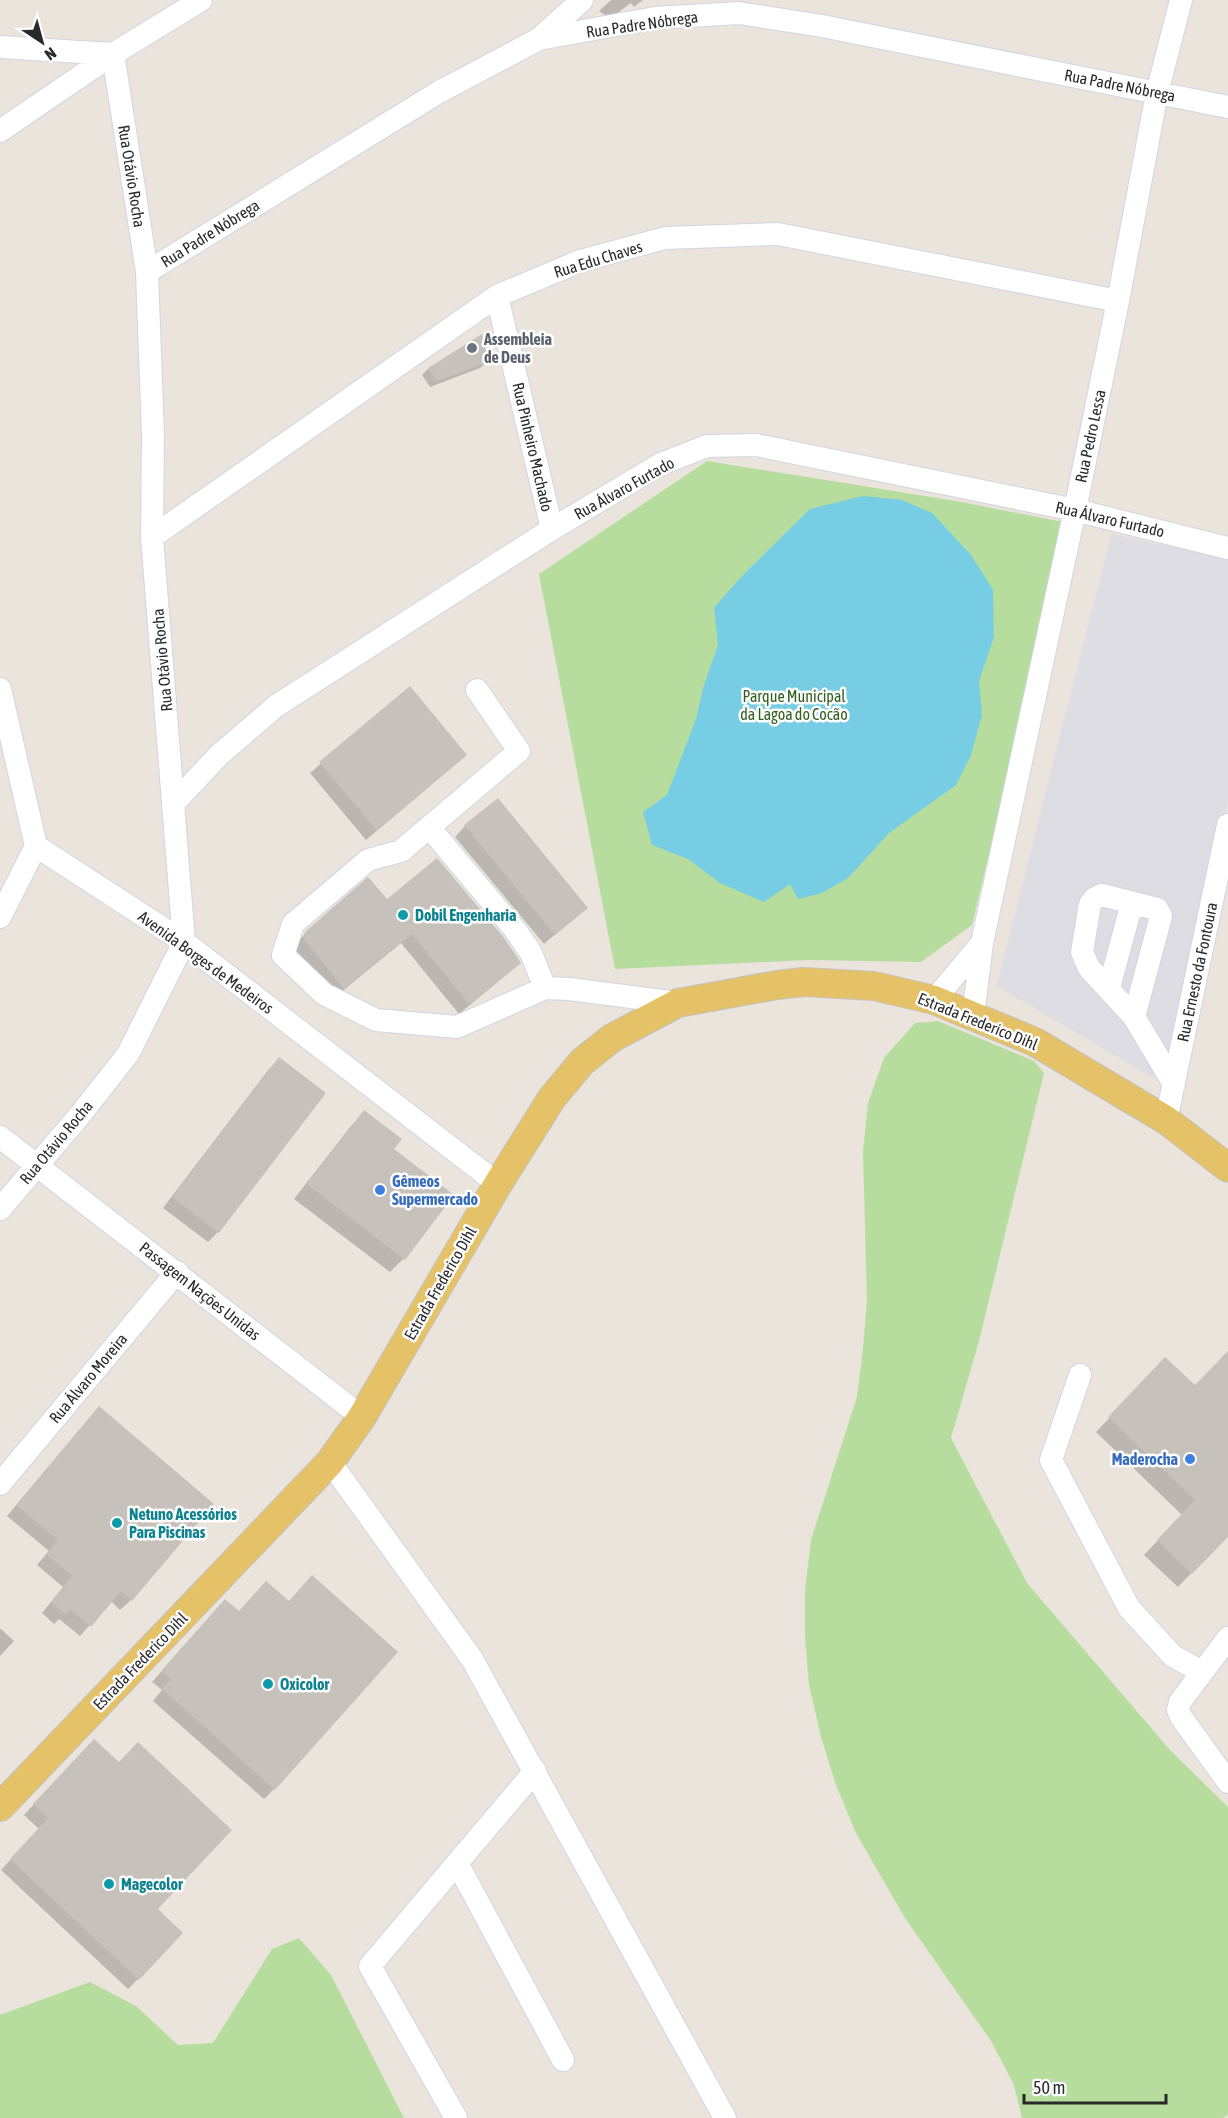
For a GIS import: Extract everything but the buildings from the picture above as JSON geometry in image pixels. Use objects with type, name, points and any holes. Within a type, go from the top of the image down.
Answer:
[{"type":"main road","name":"Estrada Frederico Dihl","points":[[0,1807],[330,1462],[362,1417],[498,1184],[552,1098],[582,1062],[612,1038],[678,1003],[804,982],[874,986],[933,1000],[1035,1042],[1166,1120],[1228,1168]]},
{"type":"street","points":[[0,131],[113,54],[201,0]]},
{"type":"street","points":[[539,39],[582,0]]},
{"type":"street","name":"Rua Pedro Lessa","points":[[973,1016],[982,943],[1075,510],[1118,301],[1157,93],[1181,0]]},
{"type":"street","name":"Rua Padre Nóbrega","points":[[147,272],[439,92],[539,39],[655,18],[739,13],[822,26],[1228,107]]},
{"type":"street","points":[[0,47],[113,54]]},
{"type":"street","name":"Rua Otávio Rocha","points":[[0,1209],[80,1115],[128,1054],[184,942],[152,537],[153,436],[147,272],[113,54]]},
{"type":"street","name":"Rua Edu Chaves","points":[[152,537],[497,296],[580,261],[665,238],[778,234],[1118,301]]},
{"type":"street","name":"Rua Pinheiro Machado","points":[[497,296],[552,529]]},
{"type":"street","name":"Rua Álvaro Furtado","points":[[173,804],[219,755],[276,706],[552,529],[661,464],[707,446],[756,445],[1075,510],[1228,548]]},
{"type":"street","points":[[0,689],[36,846],[0,917]]},
{"type":"street","points":[[477,690],[519,751],[401,850],[368,860],[293,924],[283,955],[324,994],[376,1020],[457,1027],[545,988],[678,1003]]},
{"type":"street","name":"Rua Ernesto da Fontoura","points":[[1166,1120],[1228,825]]},
{"type":"street","points":[[429,827],[516,931],[531,953],[545,988]]},
{"type":"street","name":"Avenida Borges de Medeiros","points":[[36,846],[184,942],[498,1184]]},
{"type":"street","points":[[1134,1017],[1161,916],[1156,909],[1102,895],[1090,904],[1082,952],[1089,968],[1134,1017],[1174,1084]]},
{"type":"street","points":[[1109,988],[1132,903]]},
{"type":"street","name":"Rua Pedro Lessa","points":[[933,1000],[982,943]]},
{"type":"street","name":"Passagem Nações Unidas","points":[[0,1137],[362,1417]]},
{"type":"street","name":"Rua Álvaro Moreira","points":[[0,1484],[177,1272]]},
{"type":"street","points":[[1080,1375],[1051,1460],[1130,1608],[1173,1656],[1202,1672]]},
{"type":"street","points":[[330,1462],[472,1659],[536,1771],[725,2118]]},
{"type":"street","points":[[1228,1638],[1180,1702],[1178,1710],[1228,1782]]},
{"type":"street","points":[[456,2118],[370,1966],[536,1771]]},
{"type":"street","points":[[457,1863],[563,2060]]},
{"type":"shaded area","points":[[1111,534],[1228,559],[1228,801],[1175,1057],[1153,1078],[997,986]]},
{"type":"green space","name":"Parque Municipal da Lagoa do Cocão","points":[[707,461],[956,501],[1068,523],[972,925],[921,962],[808,960],[615,969],[539,574]]},
{"type":"green space","points":[[938,1021],[1034,1061],[1044,1073],[979,1341],[951,1438],[1027,1583],[1170,1750],[1228,1807],[1228,2115],[1223,2118],[1022,2118],[1014,2085],[991,2041],[905,1918],[856,1833],[836,1785],[821,1737],[809,1685],[805,1637],[805,1590],[811,1540],[857,1397],[867,1300],[863,1151],[868,1103],[884,1058],[915,1023]]},
{"type":"green space","points":[[299,1938],[331,1975],[404,2118],[0,2118],[0,2015],[90,1982],[136,2006],[178,2045],[213,2043],[272,1949]]},
{"type":"water","points":[[863,496],[902,500],[932,513],[971,555],[993,590],[994,637],[979,681],[982,715],[971,755],[956,785],[889,833],[848,878],[822,893],[798,899],[790,884],[764,902],[720,883],[688,859],[652,845],[643,812],[667,795],[696,719],[703,688],[718,645],[714,608],[740,578],[810,509]]},
{"type":"place","name":"Assembleia de Deus","points":[[472,348]]},
{"type":"place","name":"Dobil Engenharia","points":[[403,915]]},
{"type":"place","name":"Gêmeos Supermercado","points":[[380,1190]]},
{"type":"place","name":"Maderocha","points":[[1190,1459]]},
{"type":"place","name":"Netuno Acessórios Para Piscinas","points":[[117,1523]]},
{"type":"place","name":"Oxicolor","points":[[268,1684]]},
{"type":"place","name":"Magecolor","points":[[109,1884]]}]
